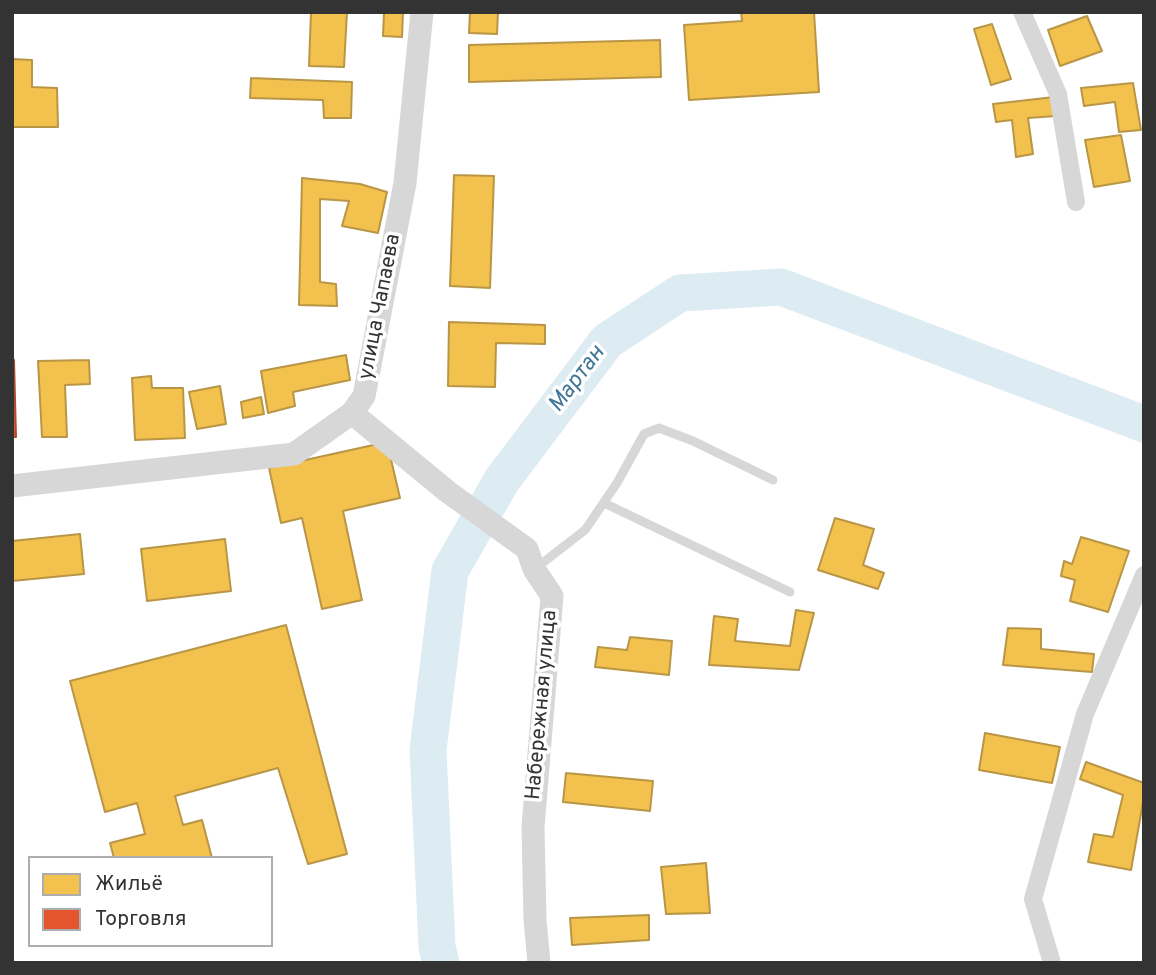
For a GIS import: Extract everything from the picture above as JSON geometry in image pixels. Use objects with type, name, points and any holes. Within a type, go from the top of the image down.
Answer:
[{"type":"street","name":"улица Чапаева","points":[[12,486],[294,454],[352,412],[364,396],[405,183],[422,12]]},
{"type":"street","points":[[1021,12],[1059,94],[1076,202]]},
{"type":"street","name":"Набережная улица","points":[[352,412],[530,559],[552,596],[533,827],[535,920],[540,963]]},
{"type":"street","points":[[1052,963],[1033,900],[1085,714],[1144,575]]},
{"type":"lane","points":[[530,559],[585,530],[617,483],[644,434],[659,428],[773,480]]},
{"type":"lane","points":[[604,503],[790,592]]},
{"type":"building: Жильё","points":[[311,12],[347,12],[344,67],[309,66]]},
{"type":"building: Жильё","points":[[372,12],[403,12],[402,37],[383,36],[384,13]]},
{"type":"building: Жильё","points":[[470,12],[498,12],[497,34],[469,33]]},
{"type":"building: Жильё","points":[[741,12],[814,12],[819,92],[689,100],[684,25],[742,21]]},
{"type":"building: Жильё","points":[[1087,16],[1102,51],[1060,66],[1048,30]]},
{"type":"building: Жильё","points":[[992,24],[1011,79],[991,85],[974,29]]},
{"type":"building: Жильё","points":[[660,40],[661,77],[469,82],[469,45]]},
{"type":"building: Жильё","points":[[12,59],[32,60],[32,87],[57,88],[58,127],[12,127]]},
{"type":"building: Жильё","points":[[251,78],[352,82],[351,118],[324,118],[323,100],[250,98]]},
{"type":"building: Жильё","points":[[1133,83],[1141,130],[1119,132],[1115,102],[1084,106],[1081,88]]},
{"type":"building: Жильё","points":[[1054,97],[1056,116],[1028,118],[1033,154],[1016,157],[1012,120],[996,122],[993,104]]},
{"type":"building: Жильё","points":[[1121,135],[1130,181],[1094,187],[1085,140]]},
{"type":"building: Жильё","points":[[454,175],[494,176],[490,288],[450,286]]},
{"type":"building: Жильё","points":[[302,178],[360,184],[387,192],[378,233],[342,226],[349,201],[320,199],[320,282],[336,284],[337,306],[299,305]]},
{"type":"building: Жильё","points":[[449,322],[545,325],[545,344],[496,343],[495,387],[448,386]]},
{"type":"building: Жильё","points":[[346,355],[350,380],[293,392],[295,406],[268,413],[261,371]]},
{"type":"building: Жильё","points":[[89,360],[90,384],[65,385],[67,437],[42,437],[38,361]]},
{"type":"building: Жильё","points":[[151,376],[152,388],[183,388],[185,438],[135,440],[132,378]]},
{"type":"building: Жильё","points":[[220,386],[226,424],[197,429],[189,392]]},
{"type":"building: Жильё","points":[[261,397],[264,414],[243,418],[241,402]]},
{"type":"building: Жильё","points":[[387,442],[400,498],[343,511],[362,600],[322,609],[302,518],[281,523],[269,468]]},
{"type":"building: Жильё","points":[[835,518],[874,529],[863,565],[884,573],[878,589],[818,570]]},
{"type":"building: Жильё","points":[[80,534],[84,574],[12,581],[12,541]]},
{"type":"building: Жильё","points":[[1081,537],[1129,551],[1108,612],[1070,601],[1075,580],[1061,576],[1064,561],[1072,564]]},
{"type":"building: Жильё","points":[[225,539],[231,591],[147,601],[141,549]]},
{"type":"building: Жильё","points":[[796,610],[814,613],[799,670],[709,665],[714,616],[738,619],[735,641],[790,646]]},
{"type":"building: Жильё","points":[[286,625],[347,854],[308,864],[278,768],[175,796],[183,825],[202,820],[211,856],[113,856],[110,843],[145,834],[137,803],[105,812],[70,681]]},
{"type":"building: Жильё","points":[[1008,628],[1041,629],[1041,649],[1094,654],[1092,672],[1003,665]]},
{"type":"building: Жильё","points":[[630,637],[672,641],[669,675],[595,667],[598,647],[627,650]]},
{"type":"building: Жильё","points":[[985,733],[1060,747],[1052,783],[979,770]]},
{"type":"building: Жильё","points":[[1086,762],[1144,783],[1131,870],[1088,862],[1094,834],[1113,837],[1123,795],[1080,779]]},
{"type":"building: Жильё","points":[[566,773],[653,781],[650,811],[563,802]]},
{"type":"building: Жильё","points":[[706,863],[710,913],[666,914],[661,867]]},
{"type":"building: Жильё","points":[[649,915],[649,940],[572,945],[570,918]]},
{"type":"building: Торговля","points":[[14,360],[16,437],[12,437]]},
{"type":"waterway","name":"Мартан","points":[[441,963],[437,947],[428,750],[450,571],[502,480],[607,341],[680,293],[781,287],[1144,424]]}]
